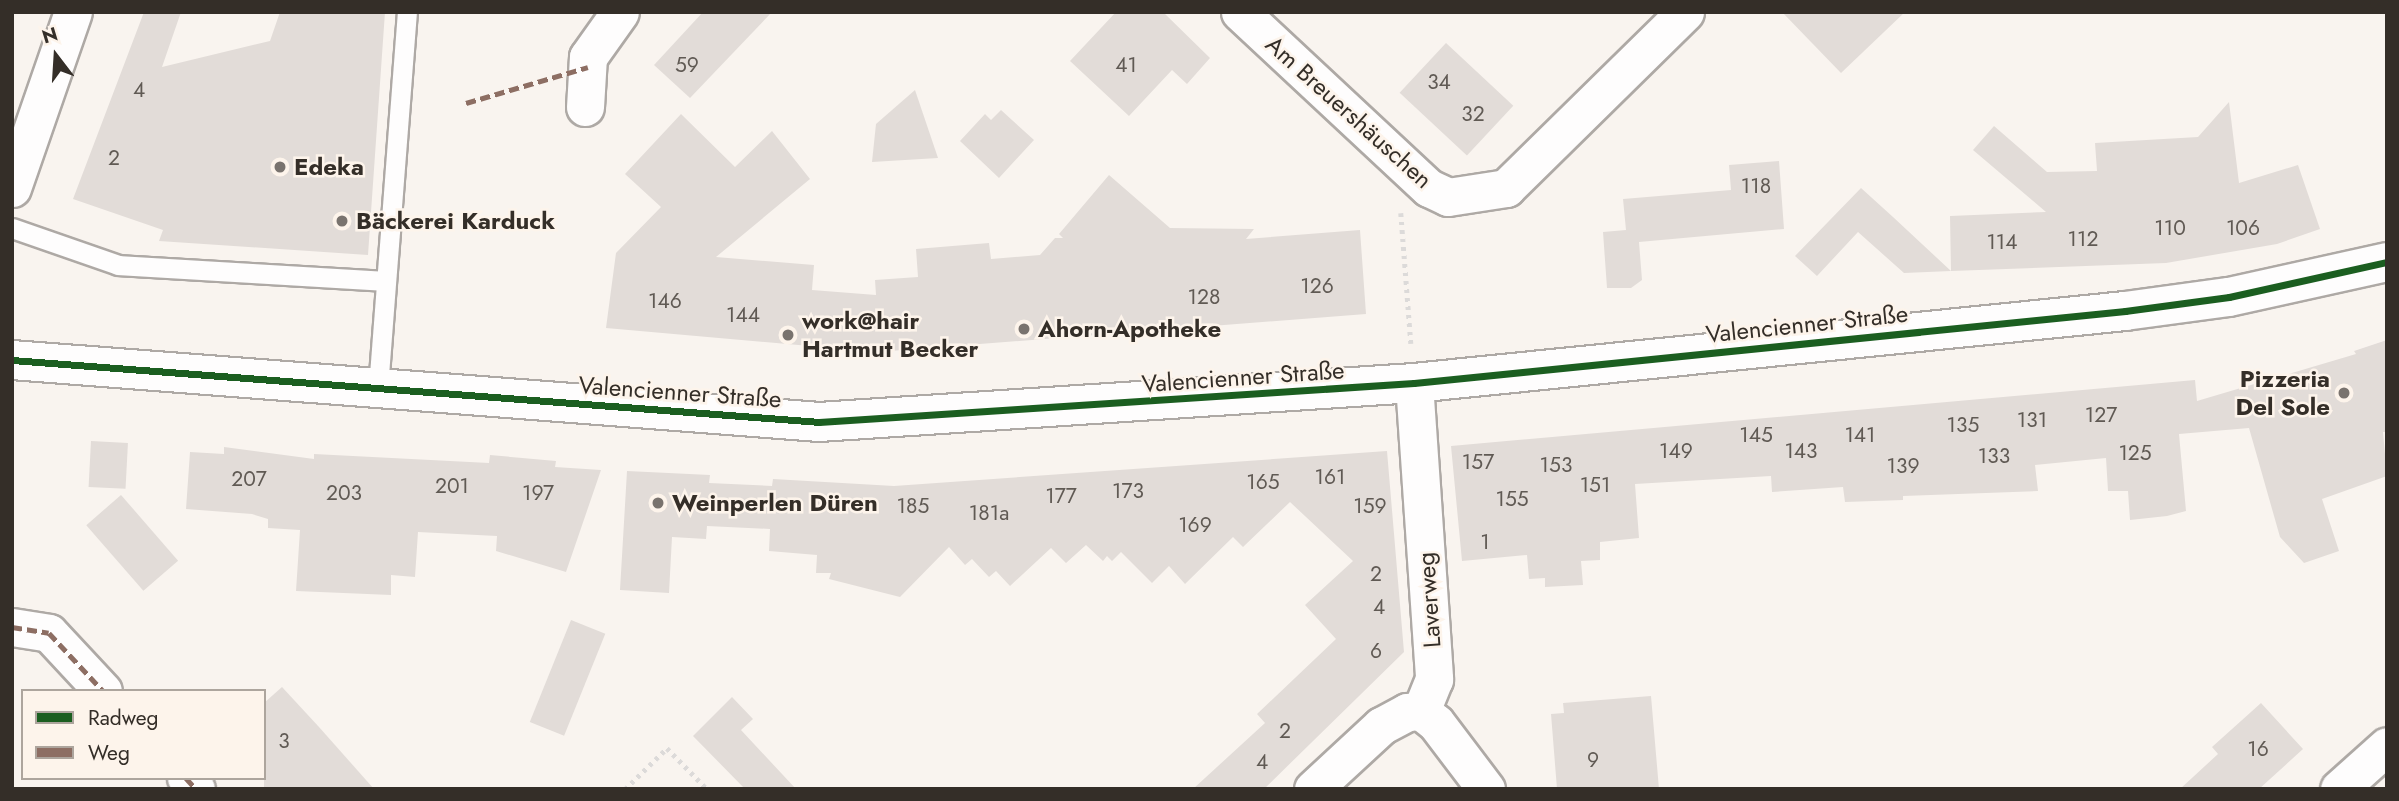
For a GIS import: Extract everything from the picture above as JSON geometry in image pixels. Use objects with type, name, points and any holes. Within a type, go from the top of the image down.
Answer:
[{"type":"main road","name":"Valencienner Straße","points":[[12,360],[819,422],[1414,383],[2125,311],[2229,297],[2387,262]]},
{"type":"street","points":[[12,188],[73,12]]},
{"type":"street","points":[[585,107],[588,57],[620,12]]},
{"type":"street","name":"Am Breuershäuschen","points":[[1248,15],[1419,178],[1448,198],[1506,188],[1685,12]]},
{"type":"street","name":"Laverweg","points":[[1414,383],[1434,678],[1421,711]]},
{"type":"street","points":[[12,627],[49,633],[101,689]]},
{"type":"street","points":[[1313,789],[1381,726],[1407,712],[1421,711],[1436,723],[1486,789]]},
{"type":"street","points":[[2339,789],[2387,746]]},
{"type":"lane","points":[[378,388],[407,12]]},
{"type":"lane","points":[[12,228],[118,265],[386,281]]},
{"type":"path","points":[[1414,383],[1399,199],[1419,178]]},
{"type":"path","points":[[625,789],[667,748],[706,789]]},
{"type":"building","name":"Edeka","points":[[144,12],[181,12],[162,67],[270,41],[280,12],[385,12],[368,255],[159,241],[163,230],[73,199]]},
{"type":"building","points":[[703,12],[772,12],[690,98],[654,65]]},
{"type":"building","points":[[1116,12],[1163,12],[1210,58],[1187,84],[1172,70],[1129,116],[1070,61]]},
{"type":"building","points":[[1782,12],[1905,12],[1841,73]]},
{"type":"building","points":[[1446,43],[1513,106],[1467,155],[1400,93]]},
{"type":"building","points":[[915,90],[938,158],[872,162],[876,124]]},
{"type":"building","points":[[2229,102],[2239,183],[2298,165],[2320,229],[2277,244],[2166,263],[1951,271],[1950,216],[2046,212],[1973,150],[1994,126],[2047,172],[2097,171],[2095,143],[2198,137]]},
{"type":"building","points":[[1001,110],[1034,140],[999,178],[960,141],[985,114],[991,120]]},
{"type":"building","points":[[681,114],[735,167],[772,131],[810,179],[716,257],[814,265],[812,290],[876,295],[875,280],[918,277],[916,249],[989,243],[991,259],[1040,255],[1055,238],[1063,238],[1059,234],[1109,175],[1170,228],[1254,229],[1246,239],[1360,230],[1366,314],[877,352],[606,328],[616,253],[661,207],[625,174]]},
{"type":"building","points":[[1779,161],[1784,229],[1639,242],[1642,280],[1631,288],[1607,288],[1603,232],[1626,230],[1623,199],[1731,190],[1729,165]]},
{"type":"building","points":[[1861,188],[1951,271],[1904,273],[1858,232],[1817,276],[1795,256]]},
{"type":"building","points":[[2387,340],[2387,432],[2383,432],[2387,476],[2322,499],[2339,551],[2304,563],[2280,537],[2249,428],[2179,434],[2186,511],[2167,516],[2130,520],[2128,491],[2108,491],[2106,458],[2035,465],[2038,491],[1903,496],[1903,500],[1845,502],[1843,487],[1772,492],[1771,476],[1635,484],[1639,538],[1600,542],[1600,560],[1581,561],[1583,585],[1545,587],[1545,578],[1529,579],[1527,555],[1462,561],[1451,446],[2195,380],[2197,401],[2356,354],[2354,351]]},
{"type":"building","points":[[91,441],[128,443],[126,489],[89,487]]},
{"type":"building","points":[[224,447],[314,459],[314,454],[489,463],[490,455],[556,461],[555,467],[601,470],[566,572],[496,551],[497,536],[418,532],[415,577],[391,575],[391,595],[296,591],[300,530],[268,528],[268,519],[252,514],[186,509],[190,452],[224,454]]},
{"type":"building","points":[[1387,451],[1404,652],[1264,789],[1193,789],[1265,723],[1257,714],[1336,639],[1305,605],[1353,561],[1290,502],[1243,547],[1233,537],[1185,584],[1169,566],[1152,583],[1121,552],[1112,561],[1107,556],[1103,561],[1086,545],[1066,563],[1051,548],[1010,586],[996,571],[989,577],[972,559],[965,565],[949,547],[900,597],[829,579],[831,573],[816,573],[817,555],[769,551],[770,529],[707,526],[706,539],[672,537],[669,593],[620,590],[627,471],[710,475],[709,483],[772,486],[773,479],[894,486]]},
{"type":"building","points":[[121,495],[178,561],[143,591],[86,525]]},
{"type":"building","points":[[571,620],[605,634],[564,736],[530,722]]},
{"type":"building","points":[[282,687],[374,789],[264,789],[266,701]]},
{"type":"building","points":[[1651,696],[1659,789],[1557,789],[1551,714],[1564,713],[1563,703]]},
{"type":"building","points":[[732,697],[753,719],[741,730],[796,789],[745,789],[693,736]]},
{"type":"building","points":[[2261,703],[2303,749],[2259,789],[2180,789],[2218,754],[2212,747]]},
{"type":"marked path","points":[[466,103],[588,67]]},
{"type":"marked path","points":[[12,627],[49,633],[101,689]]},
{"type":"marked path","points":[[188,780],[196,789]]},
{"type":"cycle path","points":[[12,360],[819,422],[1414,383],[2125,311],[2229,297],[2387,262]]},
{"type":"place","name":"Edeka","points":[[280,167]]},
{"type":"place","name":"Bäckerei Karduck","points":[[342,221]]},
{"type":"place","name":"Ahorn-Apotheke","points":[[1024,329]]},
{"type":"place","name":"work@hair Hartmut Becker","points":[[788,335]]},
{"type":"place","name":"Pizzeria Del Sole","points":[[2344,393]]},
{"type":"place","name":"Weinperlen Düren","points":[[658,503]]}]
